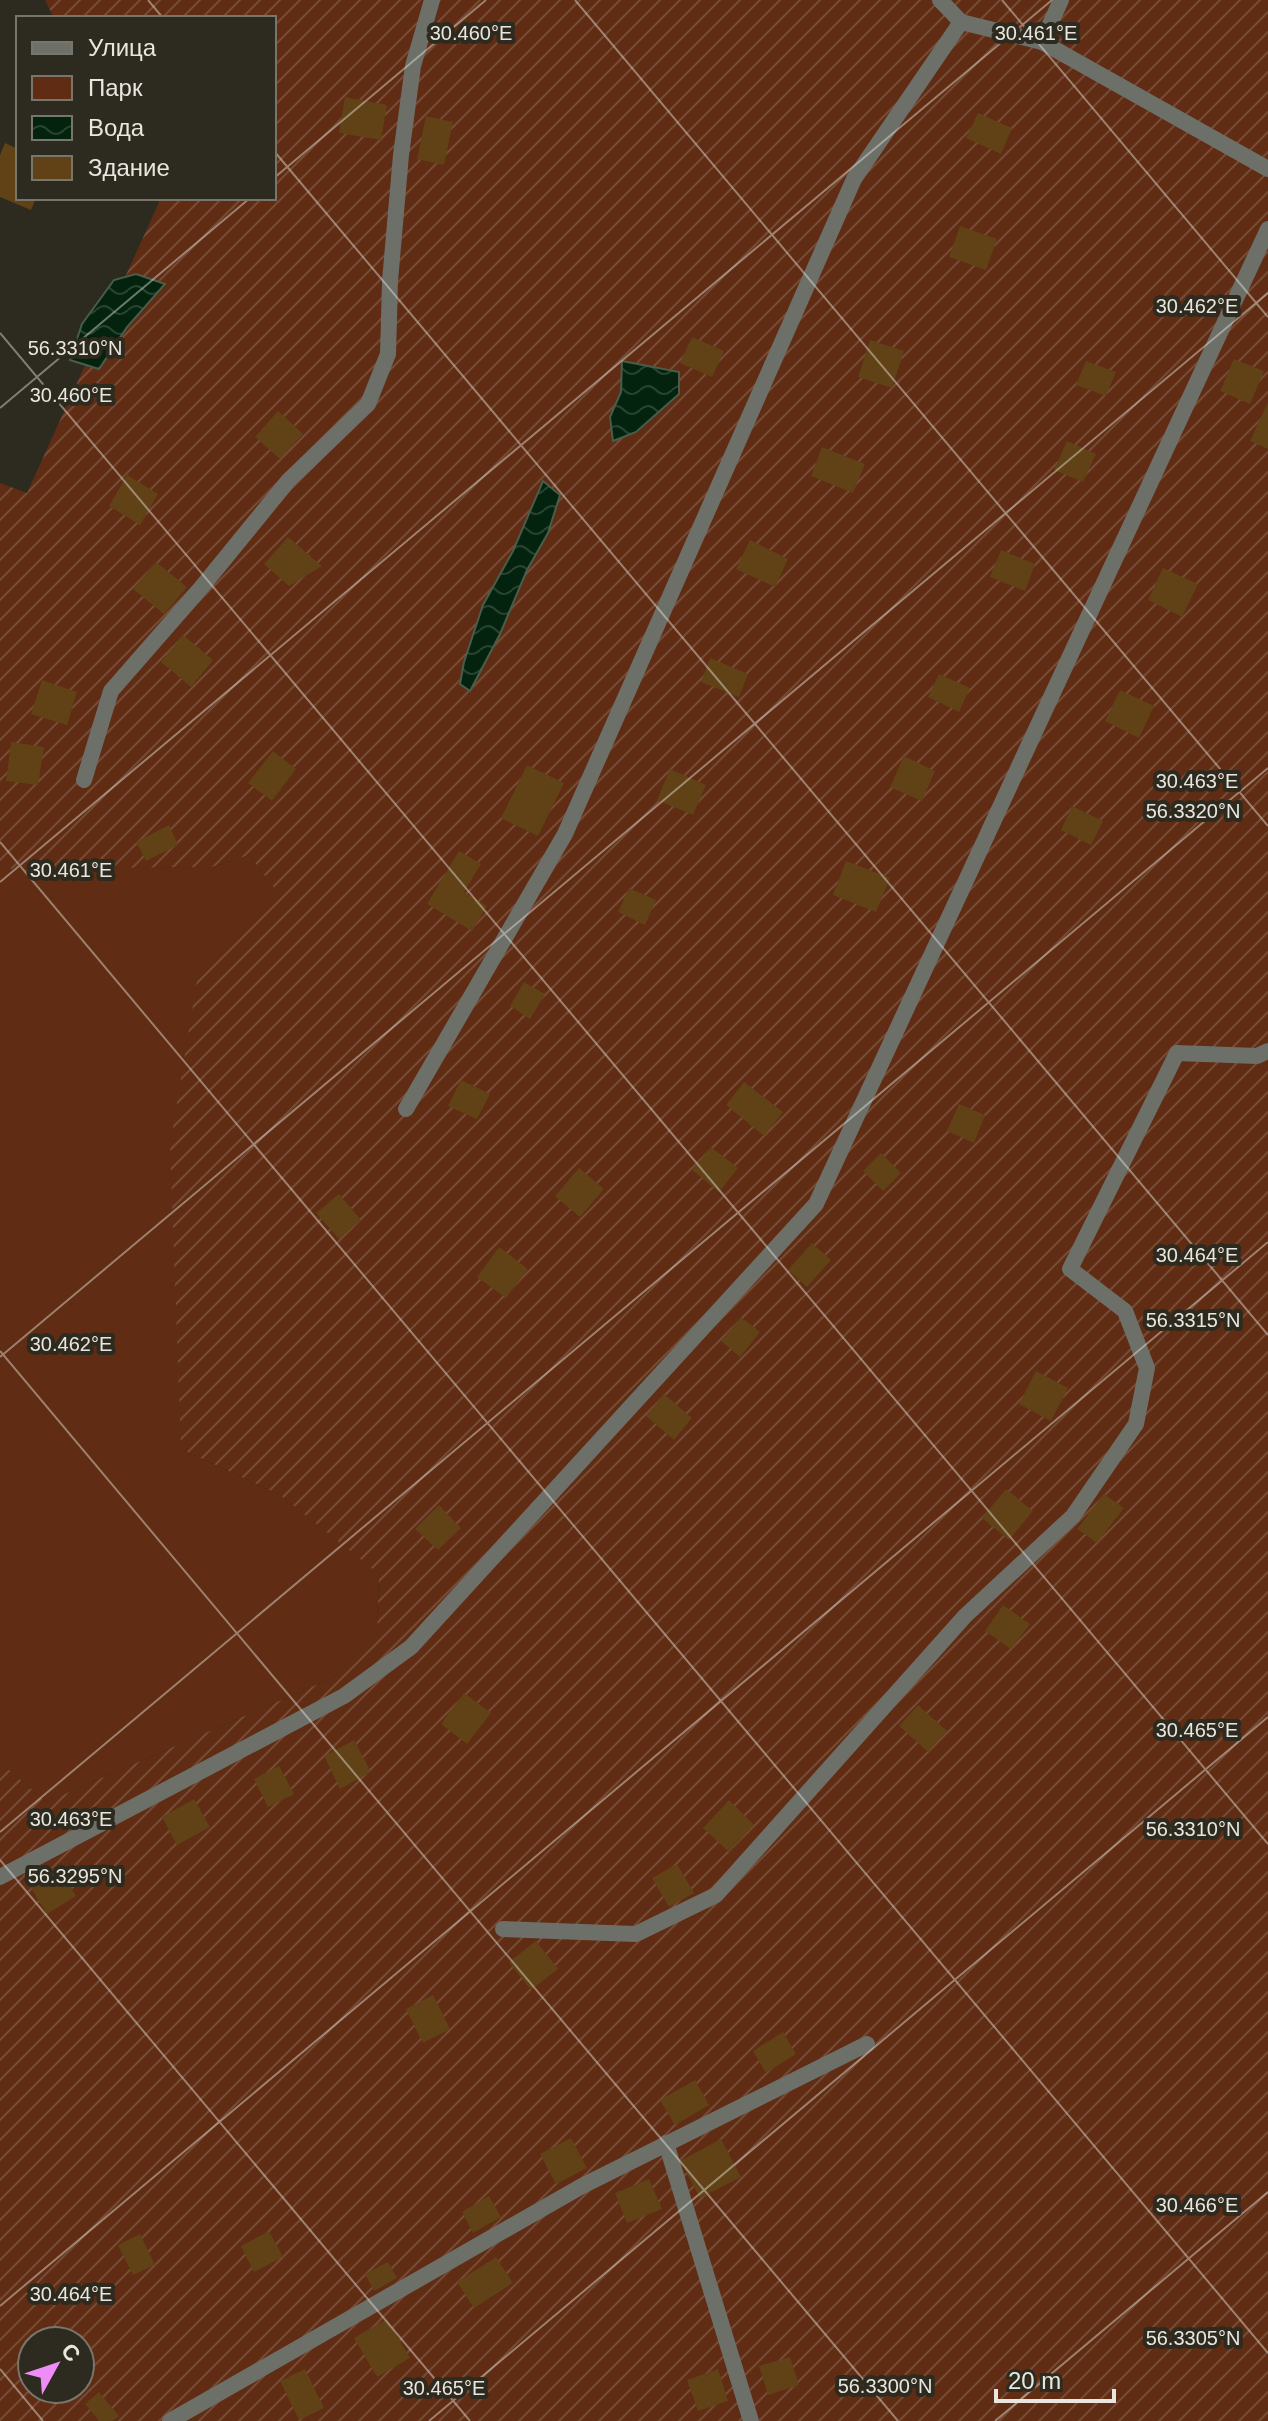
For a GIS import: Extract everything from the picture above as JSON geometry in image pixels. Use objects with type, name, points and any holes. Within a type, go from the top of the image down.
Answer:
[{"type":"street","points":[[84,780],[111,691],[288,481],[368,404],[388,354],[390,281],[401,155],[413,66],[432,0]]},
{"type":"street","points":[[940,0],[961,22],[1042,42],[1268,169]]},
{"type":"street","points":[[1042,42],[1061,0]]},
{"type":"street","points":[[406,1109],[565,834],[854,179],[961,22]]},
{"type":"street","points":[[0,1877],[344,1696],[411,1647],[816,1204],[1268,229]]},
{"type":"street","points":[[503,1929],[636,1934],[716,1895],[965,1616],[1073,1516],[1136,1424],[1147,1368],[1125,1311],[1070,1269],[1177,1053],[1257,1056],[1268,1051]]},
{"type":"street","points":[[170,2421],[582,2186],[867,2044]]},
{"type":"street","points":[[666,2143],[751,2421]]},
{"type":"green space","points":[[45,0],[1268,0],[1268,2421],[0,2421],[0,1762],[46,1802],[332,1678],[377,1633],[379,1574],[280,1495],[181,1449],[170,1146],[197,980],[278,893],[249,855],[212,867],[0,869],[0,483],[27,493],[160,200],[276,200],[276,16],[53,16]]},
{"type":"green space","points":[[249,855],[279,893],[197,980],[181,1449],[280,1495],[379,1573],[377,1633],[332,1678],[46,1802],[0,1762],[0,869],[212,867]]},
{"type":"water","points":[[136,274],[165,284],[127,327],[99,369],[70,360],[82,324],[114,280]]},
{"type":"water","points":[[622,361],[679,372],[679,394],[636,432],[613,441],[610,417],[621,392]]},
{"type":"water","points":[[543,481],[560,495],[548,533],[527,570],[500,634],[470,691],[460,684],[483,605],[513,551]]},
{"type":"building","points":[[345,97],[387,105],[381,140],[339,133]]},
{"type":"building","points":[[978,113],[1012,128],[1001,154],[966,138]]},
{"type":"building","points":[[426,116],[453,122],[444,165],[417,159]]},
{"type":"building","points":[[5,143],[16,148],[16,200],[35,200],[31,210],[0,197],[0,155]]},
{"type":"building","points":[[960,226],[997,239],[986,270],[949,257]]},
{"type":"building","points":[[692,337],[724,351],[712,377],[680,363]]},
{"type":"building","points":[[870,340],[904,351],[892,388],[858,377]]},
{"type":"building","points":[[1234,359],[1264,371],[1250,404],[1220,391]]},
{"type":"building","points":[[1086,361],[1116,372],[1106,396],[1076,385]]},
{"type":"building","points":[[1268,402],[1268,449],[1250,441]]},
{"type":"building","points":[[278,411],[303,434],[280,459],[255,437]]},
{"type":"building","points":[[1067,441],[1096,454],[1083,482],[1054,470]]},
{"type":"building","points":[[822,447],[865,464],[853,493],[811,476]]},
{"type":"building","points":[[127,475],[158,494],[140,525],[109,506]]},
{"type":"building","points":[[288,537],[322,566],[289,586],[264,564]]},
{"type":"building","points":[[750,540],[788,559],[775,587],[736,569]]},
{"type":"building","points":[[1001,550],[1035,564],[1025,591],[990,577]]},
{"type":"building","points":[[156,562],[187,587],[164,614],[133,589]]},
{"type":"building","points":[[1163,568],[1198,584],[1182,617],[1148,600]]},
{"type":"building","points":[[183,635],[213,660],[191,687],[161,662]]},
{"type":"building","points":[[710,658],[748,674],[739,697],[701,682]]},
{"type":"building","points":[[939,674],[970,688],[959,712],[928,697]]},
{"type":"building","points":[[42,680],[77,692],[67,725],[31,714]]},
{"type":"building","points":[[1120,690],[1154,706],[1139,738],[1105,721]]},
{"type":"building","points":[[11,742],[44,747],[38,785],[6,781]]},
{"type":"building","points":[[273,751],[296,769],[272,801],[248,783]]},
{"type":"building","points":[[904,756],[935,771],[922,801],[890,787]]},
{"type":"building","points":[[527,765],[564,783],[538,836],[501,818]]},
{"type":"building","points":[[670,769],[706,785],[693,815],[657,800]]},
{"type":"building","points":[[1072,806],[1103,821],[1091,845],[1061,830]]},
{"type":"building","points":[[169,825],[178,845],[146,861],[136,842]]},
{"type":"building","points":[[459,851],[481,864],[464,892],[487,906],[472,931],[427,904]]},
{"type":"building","points":[[846,861],[890,878],[876,912],[833,895]]},
{"type":"building","points":[[629,888],[656,900],[645,925],[618,912]]},
{"type":"building","points":[[524,982],[545,994],[530,1019],[510,1006]]},
{"type":"building","points":[[461,1080],[490,1094],[477,1119],[448,1106]]},
{"type":"building","points":[[744,1082],[783,1112],[764,1136],[726,1105]]},
{"type":"building","points":[[959,1104],[985,1115],[974,1143],[947,1131]]},
{"type":"building","points":[[711,1147],[738,1168],[719,1192],[692,1170]]},
{"type":"building","points":[[881,1153],[901,1173],[883,1191],[863,1171]]},
{"type":"building","points":[[579,1168],[604,1189],[580,1217],[555,1196]]},
{"type":"building","points":[[339,1194],[361,1220],[339,1239],[316,1213]]},
{"type":"building","points":[[812,1243],[831,1260],[807,1287],[788,1270]]},
{"type":"building","points":[[499,1247],[528,1269],[506,1298],[477,1277]]},
{"type":"building","points":[[741,1317],[760,1332],[740,1357],[721,1341]]},
{"type":"building","points":[[1036,1371],[1068,1388],[1051,1421],[1019,1404]]},
{"type":"building","points":[[664,1394],[692,1418],[674,1440],[646,1416]]},
{"type":"building","points":[[1006,1489],[1033,1511],[1009,1540],[982,1518]]},
{"type":"building","points":[[1104,1494],[1124,1508],[1097,1543],[1077,1529]]},
{"type":"building","points":[[439,1505],[461,1528],[438,1550],[415,1529]]},
{"type":"building","points":[[1003,1605],[1030,1624],[1011,1649],[985,1631]]},
{"type":"building","points":[[464,1693],[491,1713],[467,1744],[441,1724]]},
{"type":"building","points":[[918,1705],[947,1731],[928,1752],[899,1726]]},
{"type":"building","points":[[354,1740],[371,1772],[340,1789],[324,1756]]},
{"type":"building","points":[[279,1766],[294,1794],[268,1807],[254,1779]]},
{"type":"building","points":[[194,1799],[210,1827],[177,1845],[162,1817]]},
{"type":"building","points":[[729,1800],[754,1825],[729,1852],[703,1828]]},
{"type":"building","points":[[677,1864],[694,1893],[669,1907],[652,1878]]},
{"type":"building","points":[[57,1865],[76,1896],[47,1914],[28,1883]]},
{"type":"building","points":[[536,1941],[558,1969],[531,1990],[509,1962]]},
{"type":"building","points":[[433,1995],[450,2029],[423,2043],[406,2009]]},
{"type":"building","points":[[783,2032],[796,2054],[766,2073],[753,2051]]},
{"type":"building","points":[[695,2080],[709,2105],[675,2125],[660,2100]]},
{"type":"building","points":[[571,2138],[587,2168],[556,2184],[540,2154]]},
{"type":"building","points":[[721,2139],[741,2177],[700,2198],[680,2161]]},
{"type":"building","points":[[649,2179],[662,2209],[627,2223],[615,2193]]},
{"type":"building","points":[[489,2196],[501,2217],[473,2233],[462,2212]]},
{"type":"building","points":[[269,2231],[283,2257],[254,2272],[241,2246]]},
{"type":"building","points":[[140,2234],[155,2265],[133,2275],[118,2245]]},
{"type":"building","points":[[496,2257],[513,2283],[474,2308],[457,2282]]},
{"type":"building","points":[[388,2262],[397,2278],[374,2291],[365,2274]]},
{"type":"building","points":[[387,2319],[410,2358],[377,2377],[354,2338]]},
{"type":"building","points":[[790,2357],[799,2385],[768,2395],[759,2366]]},
{"type":"building","points":[[305,2369],[324,2408],[299,2420],[280,2381]]},
{"type":"building","points":[[718,2369],[728,2401],[698,2411],[687,2380]]},
{"type":"building","points":[[99,2392],[119,2416],[113,2421],[99,2421],[86,2405],[96,2405]]}]
